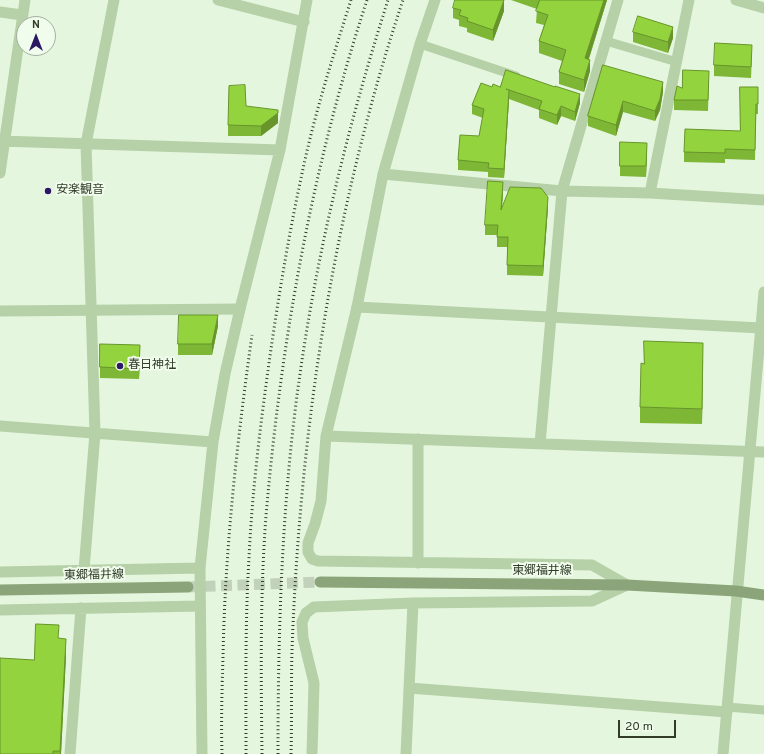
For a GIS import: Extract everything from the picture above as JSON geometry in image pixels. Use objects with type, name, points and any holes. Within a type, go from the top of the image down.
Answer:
[{"type":"main road","name":"東郷福井線","points":[[320,582],[626,586],[736,591],[764,595]]},
{"type":"main road","name":"東郷福井線","points":[[0,590],[188,587]]},
{"type":"street","points":[[0,173],[2,141],[25,0]]},
{"type":"street","points":[[84,570],[95,433],[86,144],[114,0]]},
{"type":"street","points":[[218,0],[304,22]]},
{"type":"street","points":[[202,754],[200,568],[213,442],[225,374],[280,150],[307,0]]},
{"type":"street","points":[[435,0],[420,44],[383,174],[357,307],[326,436],[321,501],[308,543],[310,556],[318,561],[592,565],[626,586]]},
{"type":"street","points":[[540,444],[562,191],[585,98],[606,41],[618,0]]},
{"type":"street","points":[[650,193],[689,0]]},
{"type":"street","points":[[736,0],[764,8]]},
{"type":"street","points":[[0,12],[22,15]]},
{"type":"street","points":[[2,141],[280,150]]},
{"type":"street","points":[[383,174],[562,191],[650,193],[764,200]]},
{"type":"street","points":[[723,754],[736,591],[762,328],[764,292]]},
{"type":"street","points":[[357,307],[762,328]]},
{"type":"street","points":[[0,311],[240,309]]},
{"type":"street","points":[[0,426],[213,442]]},
{"type":"street","points":[[326,436],[764,452]]},
{"type":"street","points":[[418,439],[418,563]]},
{"type":"street","points":[[0,572],[200,568]]},
{"type":"street","points":[[312,754],[314,683],[303,638],[302,622],[306,613],[314,607],[413,603],[592,601],[626,586]]},
{"type":"street","points":[[406,754],[413,603]]},
{"type":"street","points":[[0,610],[200,606]]},
{"type":"street","points":[[70,754],[80,608]]},
{"type":"street","points":[[409,688],[727,710]]},
{"type":"lane","points":[[606,41],[676,62]]},
{"type":"lane","points":[[420,44],[523,78]]},
{"type":"lane","points":[[727,710],[764,710]]},
{"type":"building","points":[[455,0],[504,0],[493,30],[467,21],[468,18],[459,15],[461,10],[453,8]]},
{"type":"building","points":[[540,0],[604,0],[585,58],[590,60],[584,80],[559,72],[566,50],[539,41],[548,15],[536,11]]},
{"type":"building","points":[[638,16],[673,27],[668,42],[633,32]]},
{"type":"building","points":[[715,43],[752,45],[751,67],[714,65]]},
{"type":"building","points":[[603,65],[663,82],[660,99],[655,111],[623,101],[616,125],[588,116]]},
{"type":"building","points":[[506,70],[580,94],[575,112],[561,106],[557,115],[539,109],[542,101],[509,90],[504,169],[488,168],[489,163],[458,160],[460,135],[479,136],[484,109],[472,105],[481,83],[492,87],[493,84],[500,87]]},
{"type":"building","points":[[683,70],[709,71],[708,100],[674,100],[677,86],[682,88]]},
{"type":"building","points":[[245,85],[246,106],[278,110],[278,113],[261,126],[228,125],[229,86]]},
{"type":"building","points":[[740,87],[758,87],[755,150],[725,149],[725,153],[684,152],[685,129],[740,131]]},
{"type":"building","points":[[620,142],[647,143],[646,166],[620,166]]},
{"type":"building","points":[[488,181],[503,182],[501,210],[510,187],[541,188],[548,197],[543,266],[507,265],[508,237],[497,237],[498,225],[485,225]]},
{"type":"building","points":[[179,315],[218,315],[212,344],[178,344]]},
{"type":"building","points":[[644,341],[703,343],[702,409],[640,407],[641,363],[644,364]]},
{"type":"building","points":[[100,344],[140,345],[139,369],[100,367]]},
{"type":"building","points":[[36,624],[59,625],[58,638],[66,639],[60,751],[53,751],[53,754],[0,754],[0,658],[34,660]]},
{"type":"tunnel","points":[[188,587],[320,582]]},
{"type":"railway","points":[[246,754],[246,631],[250,534],[262,412],[286,257],[307,151],[333,56],[351,0]]},
{"type":"railway","points":[[262,754],[261,635],[264,546],[272,450],[280,385],[290,320],[315,191],[330,126],[347,63],[367,0]]},
{"type":"railway","points":[[278,754],[280,611],[285,515],[294,421],[307,326],[325,232],[336,185],[360,92],[388,0]]},
{"type":"railway","points":[[291,754],[292,650],[296,567],[312,403],[324,321],[339,240],[357,159],[378,79],[403,0]]},
{"type":"railway","points":[[222,754],[226,576],[241,415],[252,335]]},
{"type":"place","name":"安楽観音","points":[[48,191]]},
{"type":"place","name":"春日神社","points":[[120,366]]}]
